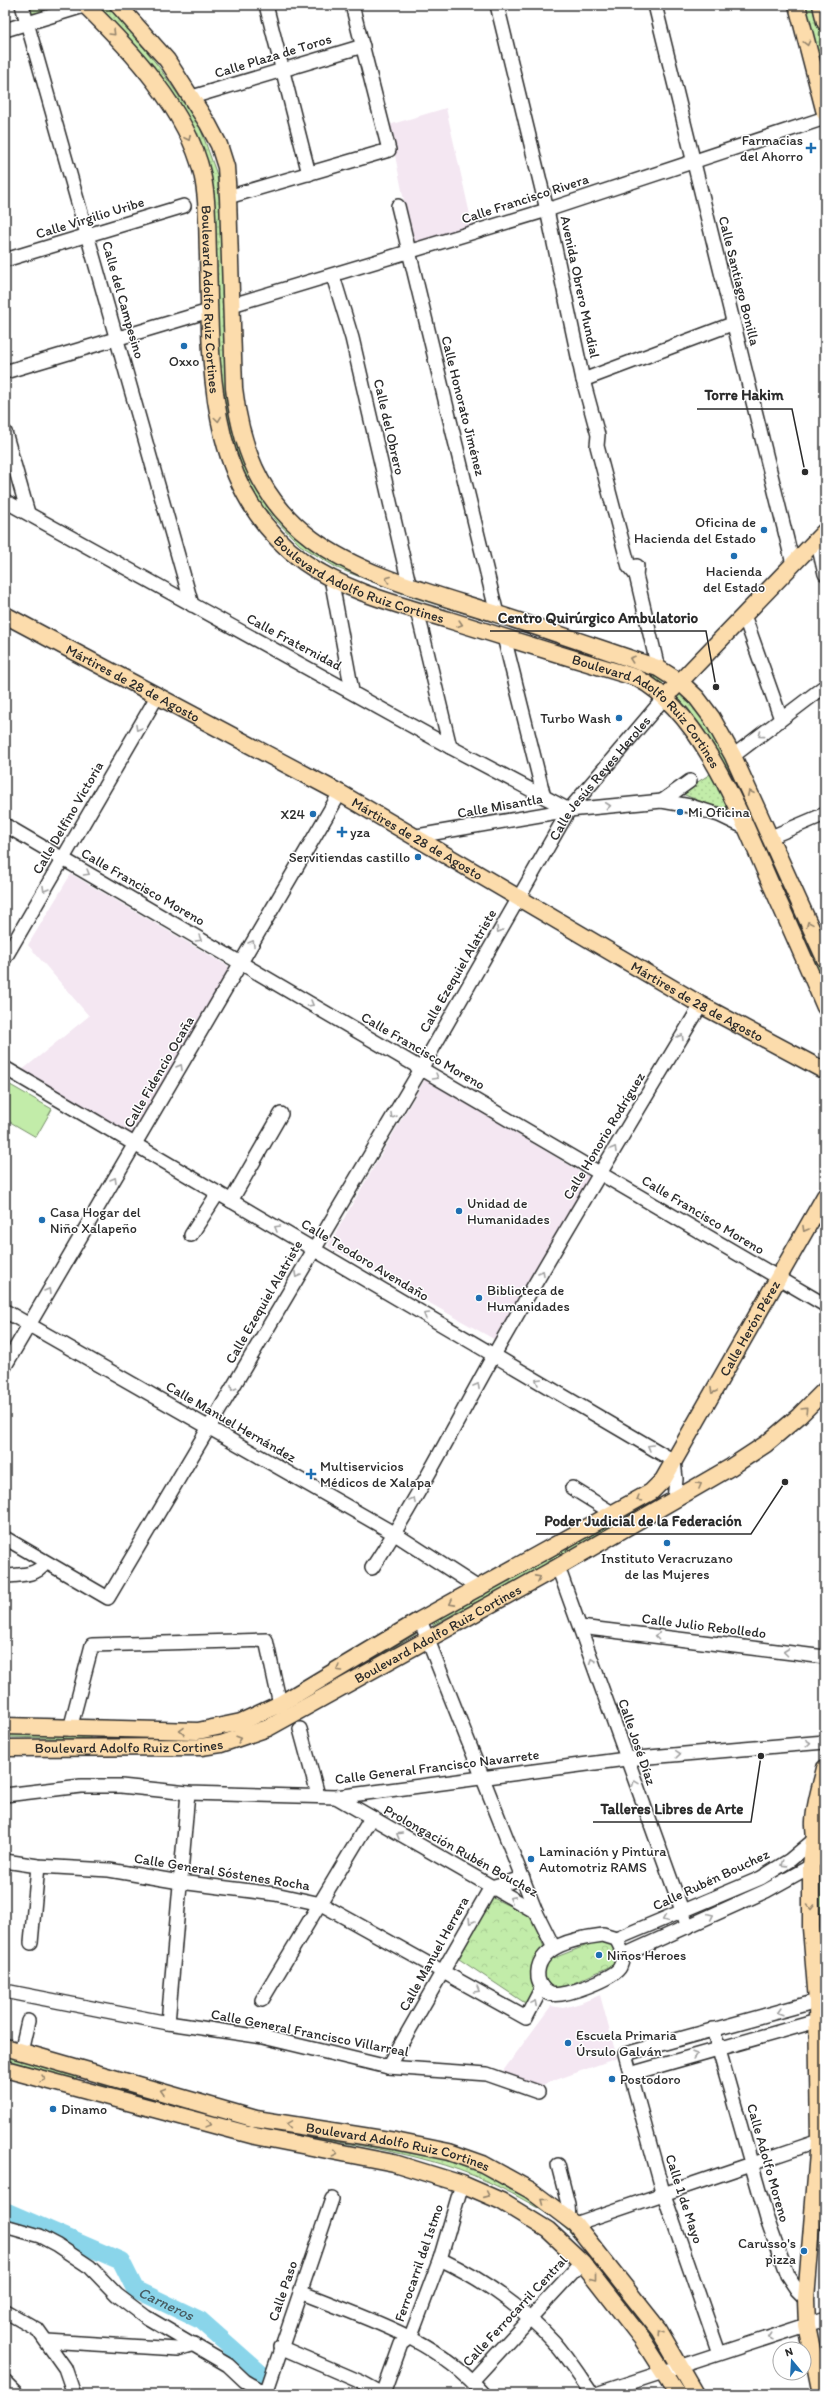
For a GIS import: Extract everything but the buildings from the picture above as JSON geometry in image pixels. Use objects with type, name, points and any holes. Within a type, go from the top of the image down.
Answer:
[{"type":"main road","name":"Boulevard Adolfo Ruiz Cortines","points":[[86,5],[118,38],[146,72],[170,105],[196,154],[206,198],[209,311],[214,391],[218,424],[226,453],[240,486],[257,513],[277,539],[304,562],[331,578],[357,590],[637,678],[652,685],[666,697],[680,712],[706,751],[746,828],[825,1007]]},
{"type":"main road","name":"Boulevard Adolfo Ruiz Cortines","points":[[118,5],[166,60],[192,97],[219,144],[226,168],[234,388],[238,419],[257,474],[271,498],[288,519],[323,546],[365,570],[410,588],[497,614],[658,668],[680,682],[704,708],[733,756],[771,837],[825,960]]},
{"type":"main road","points":[[797,5],[825,113]]},
{"type":"main road","points":[[821,5],[825,22]]},
{"type":"main road","name":"Calle Jesús Reyes Heroles","points":[[666,697],[821,535]]},
{"type":"main road","name":"Mártires de 28 de Agosto","points":[[5,615],[340,793],[518,896],[700,1005],[825,1071]]},
{"type":"main road","name":"Calle Herón Pérez","points":[[674,1461],[825,1196]]},
{"type":"main road","name":"Boulevard Adolfo Ruiz Cortines","points":[[5,1748],[201,1747],[221,1744],[268,1728],[427,1638],[558,1567],[731,1467],[766,1444],[800,1416],[825,1390]]},
{"type":"main road","name":"Boulevard Adolfo Ruiz Cortines","points":[[5,1726],[97,1730],[198,1731],[241,1722],[280,1704],[420,1620],[480,1589],[614,1514],[650,1492],[663,1480],[674,1461]]},
{"type":"main road","points":[[97,1730],[97,1748]]},
{"type":"main road","points":[[821,2394],[807,2325],[806,2299],[820,2199],[821,2163],[819,2141],[817,2001],[820,1968],[811,1928],[818,1863],[814,1840],[815,1811],[825,1768]]},
{"type":"main road","points":[[811,1928],[816,1937],[825,1944]]},
{"type":"main road","name":"Boulevard Adolfo Ruiz Cortines","points":[[5,2047],[256,2119],[395,2141],[449,2152],[484,2164],[530,2190],[572,2222],[659,2330],[681,2365],[696,2394]]},
{"type":"main road","name":"Boulevard Adolfo Ruiz Cortines","points":[[5,2069],[255,2136],[394,2163],[462,2184],[500,2201],[548,2230],[582,2262],[642,2339],[664,2371],[677,2394]]},
{"type":"main road","points":[[84,2091],[89,2070]]},
{"type":"street","name":"Calle del Campesino","points":[[22,5],[192,605]]},
{"type":"street","points":[[5,30],[86,5]]},
{"type":"street","points":[[266,5],[310,174]]},
{"type":"street","points":[[228,197],[389,150],[352,5]]},
{"type":"street","name":"Avenida Obrero Mundial","points":[[497,5],[546,210],[583,380],[598,435],[598,446],[629,567],[636,575],[658,668]]},
{"type":"street","name":"Calle Santiago Bonilla","points":[[654,5],[732,324],[793,564]]},
{"type":"street","name":"Calle Plaza de Toros","points":[[192,97],[363,46]]},
{"type":"street","name":"Calle Francisco Rivera","points":[[232,305],[333,276],[546,210],[825,118]]},
{"type":"street","name":"Calle Virgilio Uribe","points":[[5,260],[184,206]]},
{"type":"street","name":"Calle Honorato Jiménez","points":[[398,206],[497,614]]},
{"type":"street","name":"Calle del Obrero","points":[[333,276],[352,338],[410,588]]},
{"type":"street","points":[[5,372],[209,311]]},
{"type":"street","points":[[583,380],[732,324]]},
{"type":"street","points":[[5,432],[28,513]]},
{"type":"street","name":"Calle Fraternidad","points":[[5,501],[192,605],[352,691],[450,747],[569,810]]},
{"type":"street","points":[[821,535],[825,574]]},
{"type":"street","points":[[331,578],[352,691]]},
{"type":"street","points":[[417,610],[450,747]]},
{"type":"street","points":[[744,616],[781,719]]},
{"type":"street","points":[[504,637],[544,797]]},
{"type":"street","points":[[733,756],[825,686]]},
{"type":"street","name":"Calle Delfino Victoria","points":[[5,958],[158,695]]},
{"type":"street","name":"Calle Jesús Reyes Heroles","points":[[518,896],[569,810],[666,697]]},
{"type":"street","points":[[662,801],[690,781]]},
{"type":"street","name":"Calle Fidencio Ocaña","points":[[5,1366],[340,793]]},
{"type":"street","name":"Calle Misantla","points":[[416,836],[569,810],[662,801],[690,806],[719,815],[746,828]]},
{"type":"street","points":[[771,837],[825,814]]},
{"type":"street","name":"Calle Francisco Moreno","points":[[5,825],[825,1305]]},
{"type":"street","name":"Calle Ezequiel Alatriste","points":[[45,1563],[108,1598],[210,1428],[313,1248],[421,1068],[518,896]]},
{"type":"street","name":"Calle Honorio Rodríguez","points":[[372,1568],[394,1534],[494,1355],[700,1005]]},
{"type":"street","name":"Calle Teodoro Avendaño","points":[[5,1068],[674,1461]]},
{"type":"street","points":[[232,1201],[281,1114]]},
{"type":"street","points":[[191,1235],[218,1193]]},
{"type":"street","name":"Calle Manuel Hernández","points":[[5,1311],[394,1534],[480,1589]]},
{"type":"street","points":[[674,1461],[676,1479],[674,1500]]},
{"type":"street","points":[[572,1488],[614,1514]]},
{"type":"street","points":[[5,1538],[45,1563],[42,1568],[34,1573],[5,1576]]},
{"type":"street","name":"Calle José Díaz","points":[[558,1567],[681,1912],[688,1927]]},
{"type":"street","points":[[420,1620],[536,1912]]},
{"type":"street","name":"Calle Julio Rebolledo","points":[[580,1626],[825,1657]]},
{"type":"street","points":[[70,1729],[92,1645],[266,1640],[280,1704]]},
{"type":"street","points":[[300,1728],[318,1795]]},
{"type":"street","name":"Calle General Francisco Navarrete","points":[[5,1795],[81,1786],[121,1786],[188,1793],[318,1795],[336,1797],[626,1759],[825,1742]]},
{"type":"street","points":[[168,2023],[188,1793]]},
{"type":"street","name":"Prolongación Rubén Bouchez","points":[[336,1797],[490,1887],[536,1912],[554,1948]]},
{"type":"street","points":[[262,2000],[321,1904],[371,1818]]},
{"type":"street","name":"Calle Rubén Bouchez","points":[[616,1939],[761,1878],[790,1860],[814,1840]]},
{"type":"street","name":"Calle General Sóstenes Rocha","points":[[5,1861],[38,1866],[109,1870],[180,1882],[275,1894],[321,1904],[444,1970],[526,2018],[542,1987]]},
{"type":"street","points":[[624,1955],[766,1891],[818,1863]]},
{"type":"street","points":[[31,1943],[38,1866]]},
{"type":"street","points":[[490,1887],[523,1878]]},
{"type":"street","name":"Calle Manuel Herrera","points":[[388,2067],[490,1887]]},
{"type":"street","points":[[604,1935],[616,1939],[624,1955],[620,1968],[604,1979],[561,1995],[550,1994],[538,1981],[538,1966],[544,1955],[554,1948],[591,1937],[604,1935]]},
{"type":"street","name":"Calle General Francisco Villarreal","points":[[5,1991],[168,2023],[263,2037],[388,2067],[487,2074],[538,2092]]},
{"type":"street","points":[[712,2029],[759,2018],[817,2001]]},
{"type":"street","points":[[759,2018],[762,2037]]},
{"type":"street","points":[[20,2052],[28,2021]]},
{"type":"street","points":[[630,2074],[818,2021]]},
{"type":"street","name":"Calle Adolfo Moreno","points":[[712,2029],[767,2219],[787,2276],[797,2290],[806,2299]]},
{"type":"street","name":"Calle 1 de Mayo","points":[[712,2029],[625,2054],[663,2192],[719,2353]]},
{"type":"street","points":[[558,2165],[572,2222],[819,2141]]},
{"type":"street","name":"Ferrocarril del Istmo","points":[[383,2394],[401,2344],[411,2336],[440,2259],[462,2184]]},
{"type":"street","name":"Calle Paso","points":[[267,2391],[280,2347],[332,2199]]},
{"type":"street","points":[[5,2226],[40,2236],[57,2245],[90,2267],[117,2296],[146,2317],[228,2365],[245,2381],[267,2391]]},
{"type":"street","points":[[440,2259],[468,2272],[507,2298],[555,2343],[592,2394]]},
{"type":"street","name":"Calle Ferrocarril Central","points":[[472,2381],[582,2262]]},
{"type":"street","points":[[300,2292],[411,2336],[443,2357],[472,2381],[484,2394]]},
{"type":"street","points":[[5,2311],[38,2330],[65,2368],[74,2394]]},
{"type":"street","points":[[596,2394],[825,2319]]},
{"type":"street","points":[[47,2341],[177,2349],[194,2344]]},
{"type":"street","points":[[280,2347],[361,2382],[383,2394]]},
{"type":"street","points":[[5,2382],[17,2394]]},
{"type":"shaded area","points":[[446,108],[473,228],[413,246],[389,125]]},
{"type":"shaded area","points":[[71,874],[233,969],[132,1136],[21,1071],[89,1016],[28,945]]},
{"type":"shaded area","name":"Unidad de Humanidades","points":[[425,1079],[589,1177],[499,1342],[328,1246]]},
{"type":"shaded area","name":"Escuela Primaria Úrsulo Galván","points":[[600,1995],[617,2058],[542,2085],[509,2079],[503,2071],[551,2006],[563,2008],[581,2003]]},
{"type":"green space","points":[[26,5],[67,5],[30,15]]},
{"type":"green space","points":[[110,5],[159,67],[200,127],[217,175],[223,240],[225,355],[229,400],[239,448],[303,540],[666,679],[662,684],[616,660],[412,597],[337,568],[300,545],[261,505],[232,451],[220,401],[214,200],[153,71],[100,8]]},
{"type":"green space","points":[[803,5],[817,5],[825,37],[825,94]]},
{"type":"green space","points":[[681,689],[713,730],[825,962],[825,985],[802,932],[704,734],[688,708],[676,697]]},
{"type":"green space","points":[[712,773],[729,813],[680,793]]},
{"type":"green space","points":[[5,1082],[52,1109],[36,1137],[5,1119]]},
{"type":"green space","points":[[673,1479],[662,1493],[638,1512],[604,1533],[433,1625],[431,1620],[567,1549],[634,1510]]},
{"type":"green space","points":[[414,1630],[416,1634],[279,1714],[232,1733],[205,1740],[111,1739],[111,1734],[204,1735]]},
{"type":"green space","points":[[5,1732],[90,1733],[90,1739],[5,1737]]},
{"type":"green space","points":[[825,1864],[825,1941],[817,1931],[817,1866]]},
{"type":"green space","points":[[489,1896],[532,1917],[545,1950],[533,1966],[531,1979],[536,1985],[525,2003],[459,1959]]},
{"type":"green space","points":[[605,1940],[615,1947],[617,1958],[613,1965],[554,1992],[541,1979],[546,1961],[595,1942]]},
{"type":"green space","points":[[5,2053],[77,2073],[76,2080],[5,2059]]},
{"type":"green space","points":[[99,2078],[439,2157],[479,2171],[528,2195],[569,2226],[672,2355],[667,2358],[607,2276],[567,2230],[545,2212],[503,2189],[445,2165],[416,2157],[246,2125],[98,2084]]},
{"type":"waterway","name":"Carneros","points":[[5,2211],[121,2261],[135,2289],[200,2320],[261,2374]]},
{"type":"place","name":"Farmacias del Ahorro","points":[[811,148]]},
{"type":"place","name":"Oxxo","points":[[184,346]]},
{"type":"place","name":"Torre Hakim","points":[[805,472]]},
{"type":"place","name":"Oficina de Hacienda del Estado","points":[[764,530]]},
{"type":"place","name":"Hacienda del Estado","points":[[734,556]]},
{"type":"place","name":"Centro Quirúrgico Ambulatorio","points":[[716,687]]},
{"type":"place","name":"Turbo Wash","points":[[619,718]]},
{"type":"place","name":"Mi Oficina","points":[[680,812]]},
{"type":"place","name":"X24","points":[[313,814]]},
{"type":"place","name":"yza","points":[[342,832]]},
{"type":"place","name":"Servitiendas castillo","points":[[418,857]]},
{"type":"place","name":"Unidad de Humanidades","points":[[459,1211]]},
{"type":"place","name":"Casa Hogar del Niño Xalapeño","points":[[42,1220]]},
{"type":"place","name":"Biblioteca de Humanidades","points":[[479,1298]]},
{"type":"place","name":"Multiservicios Médicos de Xalapa","points":[[311,1474]]},
{"type":"place","name":"Poder Judicial de la Federación","points":[[785,1482]]},
{"type":"place","name":"Instituto Veracruzano de las Mujeres","points":[[667,1543]]},
{"type":"place","name":"Talleres Libres de Arte","points":[[761,1756]]},
{"type":"place","name":"Laminación y Pintura Automotriz RAMS","points":[[531,1859]]},
{"type":"place","name":"Niños Heroes","points":[[599,1955]]},
{"type":"place","name":"Escuela Primaria Úrsulo Galván","points":[[568,2043]]},
{"type":"place","name":"Postodoro","points":[[612,2079]]},
{"type":"place","name":"Dinamo","points":[[53,2109]]},
{"type":"place","name":"Carusso's pizza","points":[[804,2251]]}]
